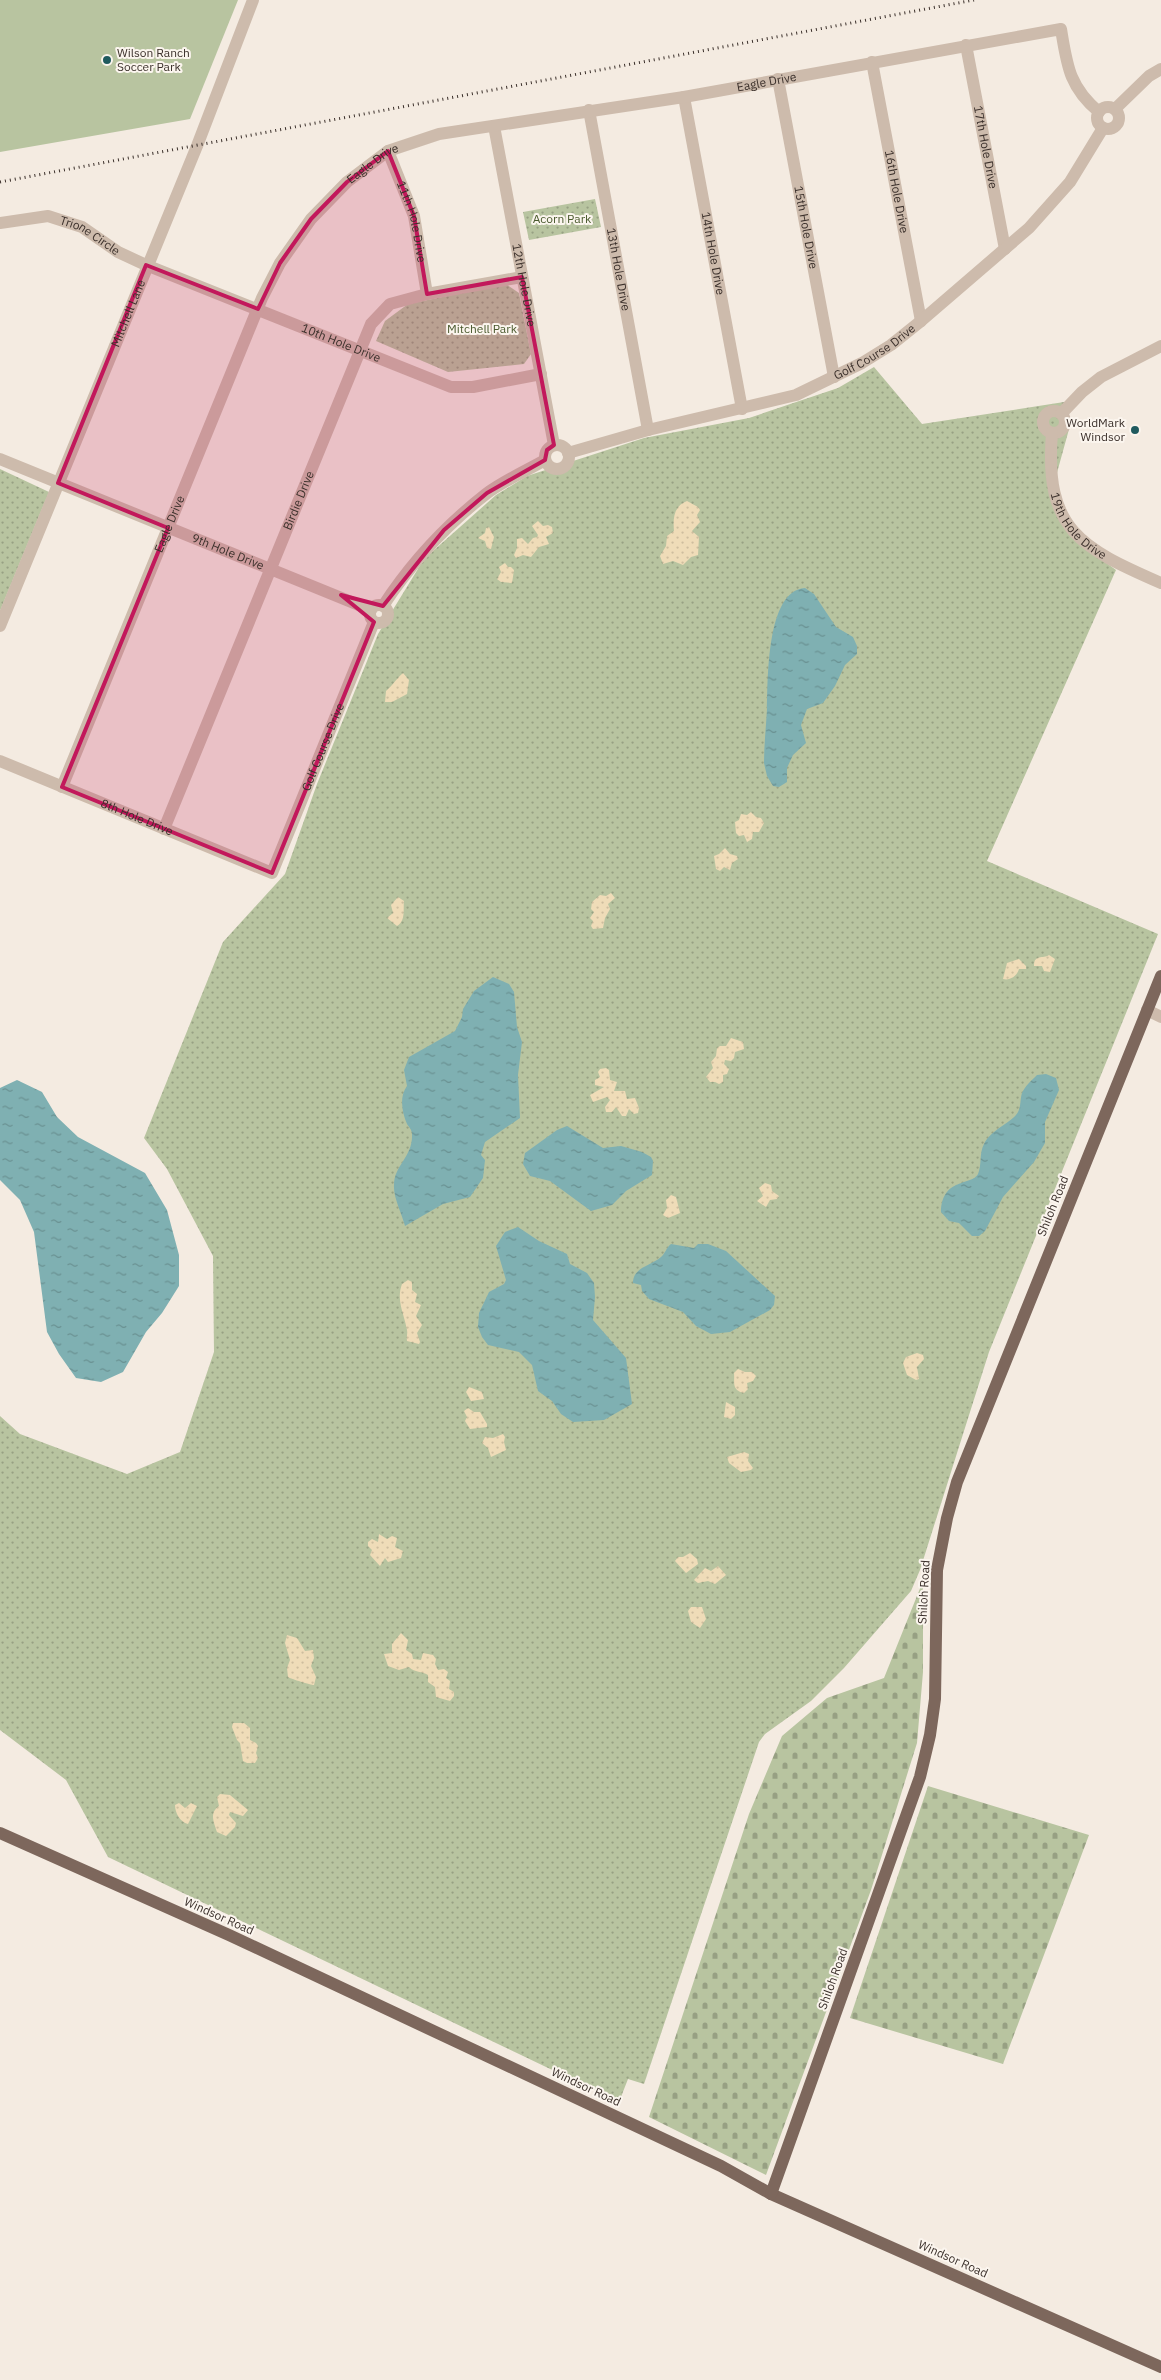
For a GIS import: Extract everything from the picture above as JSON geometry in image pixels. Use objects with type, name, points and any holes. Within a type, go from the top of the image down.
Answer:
[{"type":"main road","name":"Shiloh Road","points":[[771,2194],[920,1777],[930,1735],[935,1699],[937,1570],[947,1518],[957,1482],[1161,976]]},
{"type":"main road","name":"Windsor Road","points":[[0,1833],[247,1943],[721,2166],[771,2194],[1161,2367]]},
{"type":"street","name":"Mitchell Lane","points":[[0,626],[146,265],[197,146],[252,0]]},
{"type":"street","name":"Eagle Drive","points":[[62,787],[258,309],[280,263],[311,219],[347,182],[388,151],[439,134],[684,97],[1061,29],[1069,73],[1078,92],[1099,112]]},
{"type":"street","name":"17th Hole Drive","points":[[966,45],[1006,249]]},
{"type":"street","name":"16th Hole Drive","points":[[872,62],[921,321]]},
{"type":"street","points":[[1115,109],[1149,76],[1161,68]]},
{"type":"street","name":"15th Hole Drive","points":[[778,79],[834,377]]},
{"type":"street","name":"14th Hole Drive","points":[[684,97],[742,409]]},
{"type":"street","points":[[1105,107],[1115,109],[1119,115],[1116,125],[1110,128],[1103,128],[1097,119],[1099,112],[1105,107]]},
{"type":"street","name":"13th Hole Drive","points":[[589,110],[648,430]]},
{"type":"street","name":"12th Hole Drive","points":[[494,126],[554,445]]},
{"type":"street","name":"Golf Course Drive","points":[[568,454],[648,430],[796,395],[869,358],[921,321],[1029,228],[1070,182],[1103,128]]},
{"type":"street","name":"11th Hole Drive","points":[[388,151],[414,216],[426,294]]},
{"type":"street","name":"Trione Circle","points":[[0,223],[48,216],[82,227],[118,252],[146,265]]},
{"type":"street","name":"10th Hole Drive","points":[[146,265],[451,387],[473,387],[541,374]]},
{"type":"street","name":"Birdie Drive","points":[[164,829],[371,324],[390,304],[426,294],[522,277]]},
{"type":"street","name":"19th Hole Drive","points":[[1161,346],[1101,376],[1061,414],[1051,412],[1044,419],[1044,426],[1052,433],[1050,472],[1054,491],[1067,524],[1094,551],[1112,562],[1161,583]]},
{"type":"street","points":[[554,445],[564,447],[568,454],[565,465],[558,468],[551,467],[545,460],[547,450],[554,445]]},
{"type":"street","name":"9th Hole Drive","points":[[0,459],[376,613]]},
{"type":"street","name":"Golf Course Drive","points":[[272,873],[376,613],[411,566],[444,530],[487,493],[545,460]]},
{"type":"street","name":"8th Hole Drive","points":[[0,762],[272,873]]},
{"type":"street","points":[[1147,1010],[1161,1017]]},
{"type":"highlighted area","points":[[388,151],[414,216],[427,294],[522,277],[554,445],[547,450],[545,460],[487,493],[444,530],[383,606],[341,595],[374,622],[272,873],[62,787],[168,528],[58,483],[146,265],[258,309],[280,263],[311,219],[347,182]]},
{"type":"green space","name":"Wilson Ranch Soccer Park","points":[[0,0],[238,0],[190,119],[0,152]]},
{"type":"green space","name":"Acorn Park","points":[[595,199],[601,227],[529,240],[523,212]]},
{"type":"green space","name":"Mitchell Park","points":[[506,284],[519,293],[531,354],[524,364],[448,372],[376,341],[385,321],[408,304]]},
{"type":"green space","points":[[874,367],[922,424],[1064,402],[1071,422],[1050,498],[1074,539],[1116,570],[987,861],[1158,934],[989,1352],[920,1570],[911,1591],[844,1668],[811,1701],[765,1734],[759,1742],[644,2084],[628,2079],[619,2102],[108,1857],[66,1780],[0,1730],[0,1416],[20,1434],[127,1474],[180,1452],[214,1352],[213,1256],[167,1169],[144,1138],[223,942],[285,874],[317,784],[378,634],[424,559],[496,495],[527,476],[644,438],[749,418],[838,388]]},
{"type":"green space","points":[[0,469],[49,492],[0,611]]},
{"type":"green space","points":[[923,1581],[923,1672],[917,1743],[871,1890],[766,2175],[649,2117],[749,1814],[782,1736],[827,1698],[884,1678]]},
{"type":"green space","points":[[928,1786],[1089,1835],[1003,2064],[850,2018]]},
{"type":"sand","points":[[687,501],[700,510],[697,515],[700,522],[692,531],[699,537],[698,555],[691,557],[683,565],[673,561],[663,564],[660,556],[666,546],[667,536],[674,531],[676,510],[682,503]]},
{"type":"sand","points":[[538,521],[543,526],[548,525],[552,527],[553,533],[546,537],[549,544],[539,547],[531,557],[523,555],[516,558],[514,555],[517,548],[517,539],[522,538],[528,544],[533,538],[537,537],[538,535],[532,526]]},
{"type":"sand","points":[[489,527],[494,537],[491,549],[487,548],[485,541],[478,538]]},
{"type":"sand","points":[[505,563],[514,570],[512,583],[501,582],[497,579],[501,572],[499,567]]},
{"type":"sand","points":[[403,673],[409,680],[407,694],[392,702],[385,702],[386,691]]},
{"type":"sand","points":[[751,812],[756,817],[761,818],[764,823],[759,832],[753,832],[752,839],[747,842],[744,835],[739,836],[736,833],[735,822],[739,820],[741,814],[747,815]]},
{"type":"sand","points":[[725,848],[730,854],[737,856],[738,859],[732,863],[730,870],[724,867],[720,871],[716,869],[714,856]]},
{"type":"sand","points":[[611,893],[615,898],[608,904],[610,909],[605,918],[603,928],[593,929],[591,926],[593,921],[590,918],[594,912],[591,909],[592,902],[600,895],[606,896]]},
{"type":"sand","points":[[398,897],[404,901],[404,911],[402,921],[397,926],[387,918],[393,913],[391,905]]},
{"type":"sand","points":[[1049,955],[1055,959],[1050,972],[1044,971],[1042,966],[1034,966],[1037,958]]},
{"type":"sand","points":[[1019,959],[1026,966],[1026,969],[1019,969],[1013,977],[1003,979],[1007,963]]},
{"type":"sand","points":[[731,1038],[743,1042],[744,1049],[735,1052],[734,1058],[731,1061],[725,1060],[724,1064],[729,1069],[727,1074],[723,1075],[723,1082],[719,1084],[710,1082],[706,1077],[713,1068],[711,1062],[716,1056],[717,1048],[726,1046]]},
{"type":"sand","points":[[606,1068],[609,1070],[610,1080],[617,1082],[614,1091],[625,1091],[627,1099],[635,1098],[639,1108],[638,1113],[634,1114],[629,1109],[626,1116],[622,1116],[616,1107],[612,1112],[606,1112],[605,1107],[610,1100],[607,1097],[593,1102],[590,1095],[604,1087],[595,1085],[595,1080],[600,1077],[598,1072],[600,1069]]},
{"type":"sand","points":[[765,1183],[771,1185],[772,1191],[779,1196],[777,1199],[770,1200],[766,1207],[757,1201],[763,1196],[759,1188]]},
{"type":"sand","points":[[671,1195],[676,1197],[680,1213],[668,1218],[663,1215],[667,1208],[666,1200]]},
{"type":"sand","points":[[408,1280],[412,1282],[412,1290],[417,1294],[415,1302],[421,1305],[416,1316],[422,1325],[417,1333],[419,1344],[407,1341],[407,1331],[401,1307],[400,1290],[402,1284]]},
{"type":"sand","points":[[917,1353],[923,1355],[924,1359],[917,1367],[919,1379],[916,1380],[907,1375],[903,1363],[906,1357]]},
{"type":"sand","points":[[738,1369],[752,1372],[756,1376],[753,1381],[747,1383],[748,1389],[744,1393],[737,1390],[734,1385],[734,1373]]},
{"type":"sand","points":[[469,1387],[482,1392],[484,1399],[471,1401],[466,1392]]},
{"type":"sand","points":[[726,1402],[735,1407],[735,1415],[731,1419],[724,1417]]},
{"type":"sand","points":[[468,1408],[474,1412],[480,1412],[487,1427],[470,1429],[465,1421],[467,1417],[464,1411]]},
{"type":"sand","points":[[503,1434],[506,1450],[491,1457],[488,1448],[482,1443],[485,1437],[493,1438]]},
{"type":"sand","points":[[744,1452],[749,1454],[748,1461],[753,1468],[741,1472],[729,1463],[727,1457]]},
{"type":"sand","points":[[379,1534],[387,1539],[392,1536],[397,1538],[395,1547],[403,1551],[401,1558],[388,1562],[385,1558],[380,1566],[370,1555],[372,1550],[368,1546],[368,1542],[372,1539],[378,1542]]},
{"type":"sand","points":[[690,1553],[697,1559],[698,1564],[686,1573],[675,1561],[678,1557],[683,1557]]},
{"type":"sand","points":[[718,1566],[726,1575],[715,1584],[708,1581],[698,1583],[694,1580],[705,1568],[711,1571]]},
{"type":"sand","points":[[691,1607],[702,1607],[706,1619],[700,1628],[691,1622],[688,1611]]},
{"type":"sand","points":[[401,1633],[408,1640],[406,1650],[412,1654],[413,1659],[421,1660],[423,1653],[433,1655],[436,1659],[435,1664],[438,1670],[444,1669],[448,1672],[446,1678],[450,1681],[449,1689],[454,1692],[454,1696],[450,1701],[436,1697],[435,1687],[428,1682],[428,1675],[409,1667],[399,1670],[388,1666],[384,1654],[392,1653],[392,1644]]},
{"type":"sand","points":[[287,1635],[297,1638],[305,1651],[313,1650],[314,1658],[311,1666],[316,1677],[314,1685],[288,1677],[287,1668],[290,1660],[285,1643]]},
{"type":"sand","points":[[233,1723],[244,1723],[250,1728],[250,1740],[258,1746],[256,1753],[258,1758],[255,1763],[243,1761],[240,1743],[232,1727]]},
{"type":"sand","points":[[220,1794],[230,1795],[248,1810],[243,1816],[230,1812],[229,1815],[236,1823],[235,1827],[226,1836],[217,1832],[213,1818],[214,1812],[219,1806],[217,1797]]},
{"type":"sand","points":[[179,1803],[185,1808],[191,1803],[197,1806],[188,1824],[180,1819],[177,1814],[175,1805]]},
{"type":"water","points":[[805,588],[814,594],[836,627],[853,637],[857,646],[857,654],[845,665],[835,686],[823,703],[807,709],[801,725],[806,743],[793,755],[787,768],[787,782],[779,787],[773,786],[767,776],[764,763],[769,659],[776,620],[783,604],[792,593]]},
{"type":"water","points":[[493,977],[509,984],[514,992],[517,1027],[522,1042],[518,1075],[520,1118],[485,1142],[481,1155],[485,1160],[483,1178],[470,1197],[443,1204],[405,1226],[394,1190],[397,1172],[412,1142],[412,1133],[405,1119],[402,1105],[404,1090],[407,1086],[404,1070],[409,1057],[455,1031],[462,1017],[463,1009],[474,991]]},
{"type":"water","points":[[1046,1074],[1056,1078],[1059,1090],[1045,1122],[1045,1143],[1034,1162],[1003,1197],[985,1231],[979,1236],[972,1236],[959,1223],[949,1221],[941,1212],[946,1193],[958,1184],[975,1178],[980,1167],[982,1148],[987,1139],[1015,1116],[1019,1110],[1022,1093],[1029,1083],[1037,1075]]},
{"type":"water","points":[[17,1080],[42,1092],[57,1117],[78,1137],[145,1173],[167,1210],[179,1255],[179,1286],[162,1313],[146,1332],[123,1372],[101,1382],[76,1378],[59,1354],[47,1332],[34,1232],[20,1200],[0,1180],[0,1088]]},
{"type":"water","points":[[567,1126],[603,1148],[621,1146],[642,1152],[651,1157],[653,1161],[652,1175],[626,1191],[612,1205],[591,1211],[550,1181],[530,1176],[523,1164],[525,1153],[557,1130]]},
{"type":"water","points":[[518,1227],[539,1241],[567,1254],[570,1264],[587,1273],[594,1283],[593,1320],[626,1358],[632,1404],[604,1420],[573,1422],[561,1414],[552,1401],[538,1391],[532,1365],[519,1352],[488,1345],[482,1337],[478,1327],[479,1313],[489,1292],[504,1284],[506,1280],[496,1246],[505,1232]]},
{"type":"water","points":[[671,1244],[694,1248],[698,1244],[708,1244],[726,1251],[775,1296],[774,1305],[770,1310],[730,1332],[711,1334],[696,1326],[683,1312],[649,1299],[642,1291],[641,1285],[633,1283],[636,1273],[661,1257]]},
{"type":"railway","points":[[0,182],[974,0]]},
{"type":"place","name":"Wilson Ranch Soccer Park","points":[[107,60]]},
{"type":"place","name":"WorldMark Windsor","points":[[1135,430]]}]
